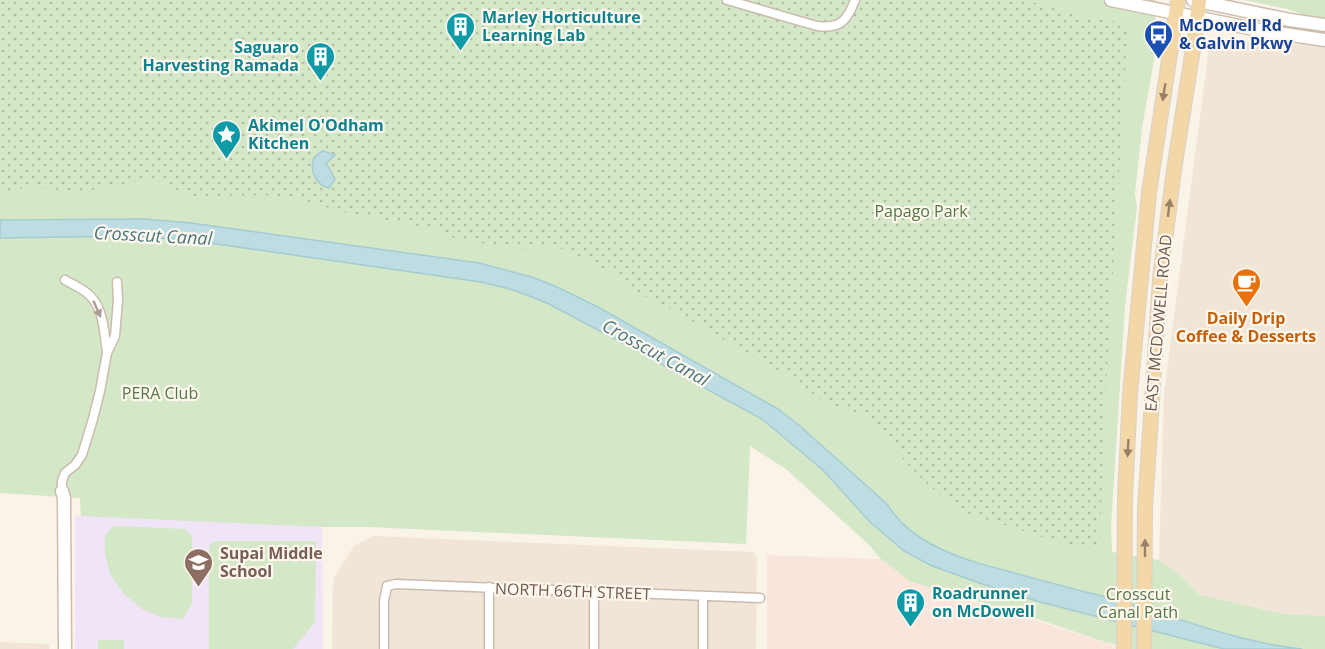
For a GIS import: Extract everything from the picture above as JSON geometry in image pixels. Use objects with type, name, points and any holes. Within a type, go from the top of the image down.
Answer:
[{"type":"main road","points":[[1112,0],[1177,7],[1197,17],[1264,31],[1325,40]]},
{"type":"main road","points":[[1197,0],[1290,20],[1325,25]]},
{"type":"main road","name":"EAST MCDOWELL ROAD","points":[[1144,649],[1145,508],[1160,279],[1172,181],[1197,17],[1197,0]]},
{"type":"main road","name":"EAST MCDOWELL ROAD","points":[[1124,649],[1125,496],[1129,414],[1149,193],[1177,7]]},
{"type":"main road","points":[[1129,414],[1142,360],[1156,329],[1147,308],[1150,272],[1145,229]]},
{"type":"main road","points":[[62,491],[64,498],[64,649]]},
{"type":"street","points":[[727,0],[817,26],[833,27],[843,22],[848,16],[855,0]]},
{"type":"street","points":[[65,280],[88,293],[97,304],[104,326],[107,353]]},
{"type":"street","points":[[62,491],[65,473],[82,455],[88,439],[107,353],[114,336],[118,300],[117,282]]},
{"type":"street","name":"NORTH 66TH STREET","points":[[384,649],[384,601],[387,586],[396,584],[760,598]]},
{"type":"street","points":[[489,587],[489,649]]},
{"type":"street","points":[[594,592],[594,649]]},
{"type":"street","points":[[703,596],[703,649]]},
{"type":"shaded area","points":[[1210,40],[1325,46],[1325,616],[1285,614],[1200,595],[1179,574],[1159,560],[1164,393]]},
{"type":"shaded area","name":"Supai Middle School","points":[[75,515],[322,527],[323,649],[75,649]]},
{"type":"shaded area","points":[[373,536],[753,552],[757,556],[756,649],[332,649],[333,579],[354,546]]},
{"type":"shaded area","points":[[767,555],[881,559],[911,582],[1117,646],[1117,649],[767,649]]},
{"type":"shaded area","points":[[0,642],[49,644],[49,649],[0,649]]},
{"type":"green space","points":[[0,0],[1156,0],[1155,26],[1159,32],[1142,128],[1135,194],[1137,207],[1125,306],[1111,527],[1112,552],[1159,560],[1179,574],[1200,595],[1284,614],[1325,616],[1325,649],[1133,649],[911,582],[881,559],[868,544],[786,469],[750,446],[746,544],[81,516],[80,498],[0,493]]},
{"type":"green space","name":"Papago Park","points":[[0,0],[1025,0],[1081,16],[1128,24],[1108,352],[1099,550],[1058,542],[963,512],[924,481],[871,421],[860,414],[825,403],[791,378],[642,295],[612,273],[566,250],[548,245],[521,249],[468,242],[437,230],[342,212],[299,199],[265,195],[195,196],[183,193],[162,182],[143,181],[79,192],[31,187],[0,191]]},
{"type":"green space","points":[[1244,0],[1325,0],[1325,18],[1311,17],[1287,9]]},
{"type":"green space","points":[[113,526],[185,529],[192,536],[192,604],[182,619],[161,617],[142,609],[124,594],[110,574],[105,553],[105,536]]},
{"type":"green space","points":[[216,541],[316,541],[315,622],[293,649],[209,649],[209,546]]},
{"type":"green space","points":[[98,640],[124,640],[124,649],[98,649]]},
{"type":"water","points":[[323,151],[335,155],[326,163],[335,179],[329,188],[318,182],[312,166],[314,158]]},
{"type":"water","name":"Crosscut Canal","points":[[144,219],[191,223],[479,263],[532,277],[598,307],[778,409],[888,505],[897,518],[910,530],[939,548],[981,564],[1113,599],[1231,635],[1302,649],[1224,649],[1040,602],[930,565],[904,551],[870,522],[824,471],[762,419],[549,304],[510,289],[481,282],[196,241],[136,236],[0,238],[0,220]]},
{"type":"place","name":"Marley Horticulture Learning Lab","points":[[461,52]]},
{"type":"place","name":"McDowell Rd & Galvin Pkwy","points":[[1158,60]]},
{"type":"place","name":"Saguaro Harvesting Ramada","points":[[320,82]]},
{"type":"place","name":"Akimel O'Odham Kitchen","points":[[227,160]]},
{"type":"place","name":"Daily Drip Coffee & Desserts","points":[[1246,308]]},
{"type":"place","name":"Supai Middle School","points":[[199,588]]},
{"type":"place","name":"Roadrunner on McDowell","points":[[911,628]]},
{"type":"park label","name":"PERA Club","points":[[160,393]]},
{"type":"park label","name":"Crosscut Canal Path","points":[[1138,603]]}]
